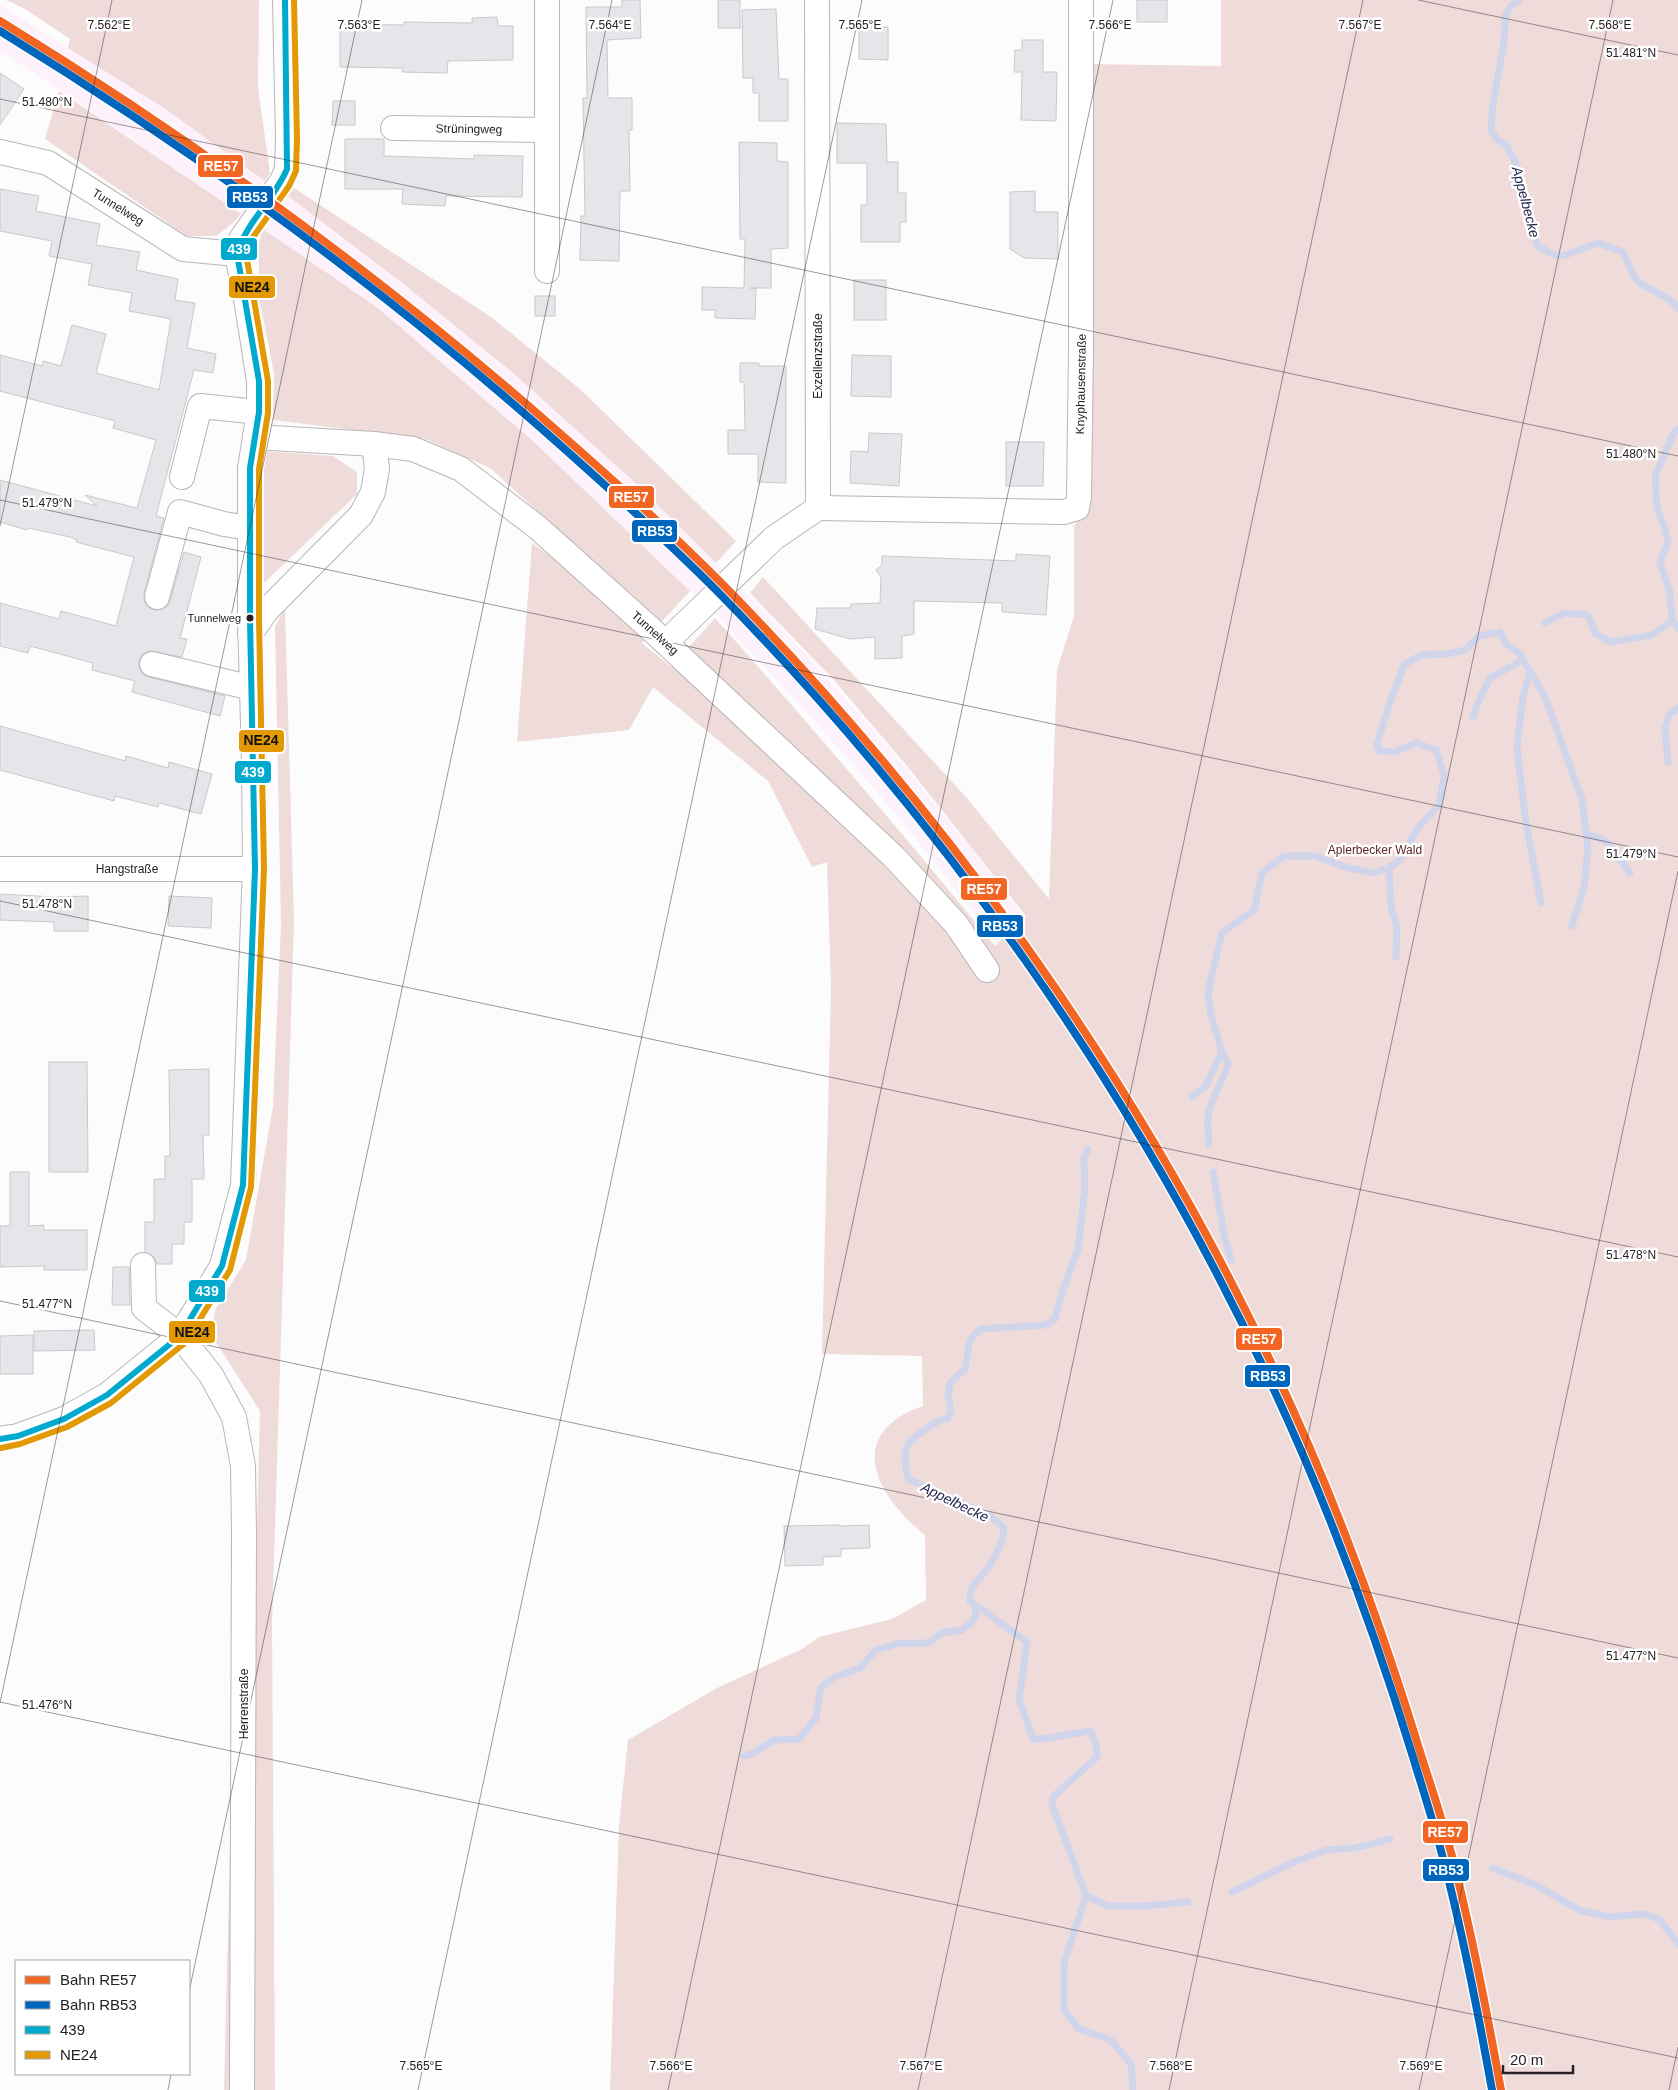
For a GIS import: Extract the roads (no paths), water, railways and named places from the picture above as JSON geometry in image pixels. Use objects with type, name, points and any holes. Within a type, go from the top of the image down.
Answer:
[{"type":"street","points":[[0,1439],[18,1436],[64,1419],[106,1395],[180,1336],[222,1266],[243,1185],[254,869],[250,634],[250,468],[259,412],[259,381],[237,254],[241,239],[282,181],[287,169],[285,0]]},
{"type":"street","points":[[546,271],[547,0]]},
{"type":"street","name":"Exzellenzstraße","points":[[818,0],[818,508]]},
{"type":"street","name":"Knyphausenstraße","points":[[818,508],[1064,512],[1077,508],[1080,497],[1081,0]]},
{"type":"street","name":"Strüningweg","points":[[393,128],[546,130]]},
{"type":"street","name":"Tunnelweg","points":[[0,152],[48,163],[183,249],[237,254]]},
{"type":"street","points":[[182,477],[200,406],[259,412]]},
{"type":"street","name":"Tunnelweg","points":[[255,437],[374,444],[413,449],[460,469],[537,528],[666,642],[900,864],[956,924],[987,970]]},
{"type":"street","points":[[250,634],[267,610],[361,515],[373,492],[377,469],[374,444]]},
{"type":"street","points":[[666,642],[774,538],[818,508]]},
{"type":"street","points":[[157,597],[180,512],[224,524],[249,528]]},
{"type":"street","points":[[152,664],[252,688]]},
{"type":"street","name":"Hangstraße","points":[[0,869],[254,869]]},
{"type":"street","name":"Herrenstraße","points":[[143,1265],[144,1308],[180,1336],[211,1375],[234,1416],[243,1466],[242,2090]]},
{"type":"waterway","name":"Appelbecke","points":[[1519,0],[1511,6],[1506,14],[1491,131],[1497,139],[1506,145],[1515,162],[1523,188],[1528,219],[1537,245],[1549,253],[1563,256],[1598,243],[1623,252],[1637,280],[1668,299],[1678,308]]},
{"type":"waterway","name":"Appelbecke","points":[[1672,621],[1670,592],[1660,562],[1668,542],[1657,508],[1655,476],[1674,432],[1678,429]]},
{"type":"waterway","name":"Appelbecke","points":[[1545,623],[1564,613],[1588,615],[1595,633],[1610,642],[1652,635],[1672,621]]},
{"type":"waterway","points":[[1672,621],[1678,628]]},
{"type":"waterway","name":"Appelbecke","points":[[1192,1097],[1205,1087],[1222,1052],[1211,1015],[1208,992],[1222,933],[1254,910],[1262,873],[1284,856],[1315,856],[1345,867],[1373,873],[1389,868],[1401,859],[1417,829],[1439,805],[1444,776],[1436,750],[1416,743],[1395,752],[1379,751],[1377,744],[1404,665],[1421,655],[1447,654],[1465,650],[1479,636],[1500,632],[1506,644],[1520,654],[1545,697],[1582,799],[1588,849],[1584,887],[1572,926]]},
{"type":"waterway","points":[[1473,717],[1490,678],[1523,660]]},
{"type":"waterway","points":[[1530,672],[1523,697],[1517,747],[1526,823],[1541,903]]},
{"type":"waterway","points":[[1668,762],[1665,728],[1669,715],[1678,708]]},
{"type":"waterway","points":[[1586,833],[1607,842],[1630,873]]},
{"type":"waterway","points":[[1389,868],[1391,907],[1397,927],[1396,957]]},
{"type":"waterway","points":[[1209,1144],[1208,1119],[1210,1109],[1228,1063],[1222,1052]]},
{"type":"waterway","name":"Appelbecke","points":[[1088,1149],[1084,1159],[1085,1188],[1078,1250],[1064,1287],[1055,1319],[1046,1325],[980,1329],[970,1340],[965,1369],[950,1383],[948,1394],[951,1412],[947,1419],[933,1424],[908,1444],[905,1462],[908,1479],[990,1516],[1004,1528],[993,1561],[974,1585],[970,1601],[1027,1642],[1019,1700],[1033,1739],[1090,1731],[1094,1740],[1097,1757],[1055,1795],[1052,1801],[1086,1896],[1064,1963],[1064,2010],[1079,2029],[1111,2040],[1131,2064],[1133,2090]]},
{"type":"waterway","points":[[1213,1172],[1224,1234],[1231,1260]]},
{"type":"waterway","points":[[744,1756],[752,1754],[774,1740],[799,1739],[816,1718],[821,1687],[835,1677],[860,1668],[876,1650],[900,1643],[928,1643],[942,1633],[962,1630],[971,1623],[976,1614],[975,1606]]},
{"type":"waterway","points":[[1232,1892],[1296,1861],[1326,1850],[1355,1848],[1390,1839]]},
{"type":"waterway","points":[[1492,1868],[1536,1885],[1579,1910],[1609,1917],[1643,1914],[1659,1919],[1678,1944]]},
{"type":"waterway","points":[[1086,1896],[1109,1906],[1144,1906],[1188,1902]]},
{"type":"rail line","name":"RE57","points":[[0,21],[74,67],[217,163],[355,264],[489,372],[626,492],[739,601],[819,687],[896,776],[969,869],[1038,964],[1104,1062],[1166,1163],[1223,1266],[1297,1418],[1337,1512],[1390,1657],[1445,1831],[1473,1943],[1501,2090]]},
{"type":"rail line","name":"RB53","points":[[0,31],[142,122],[280,218],[478,374],[608,488],[716,590],[798,677],[877,767],[953,862],[1024,959],[1092,1060],[1156,1163],[1214,1268],[1267,1375],[1309,1468],[1365,1611],[1398,1708],[1432,1820],[1464,1944],[1492,2090]]},
{"type":"place","name":"Tunnelweg","points":[[250,618]]},
{"type":"park label","name":"Aplerbecker Wald","points":[[1375,850]]}]
